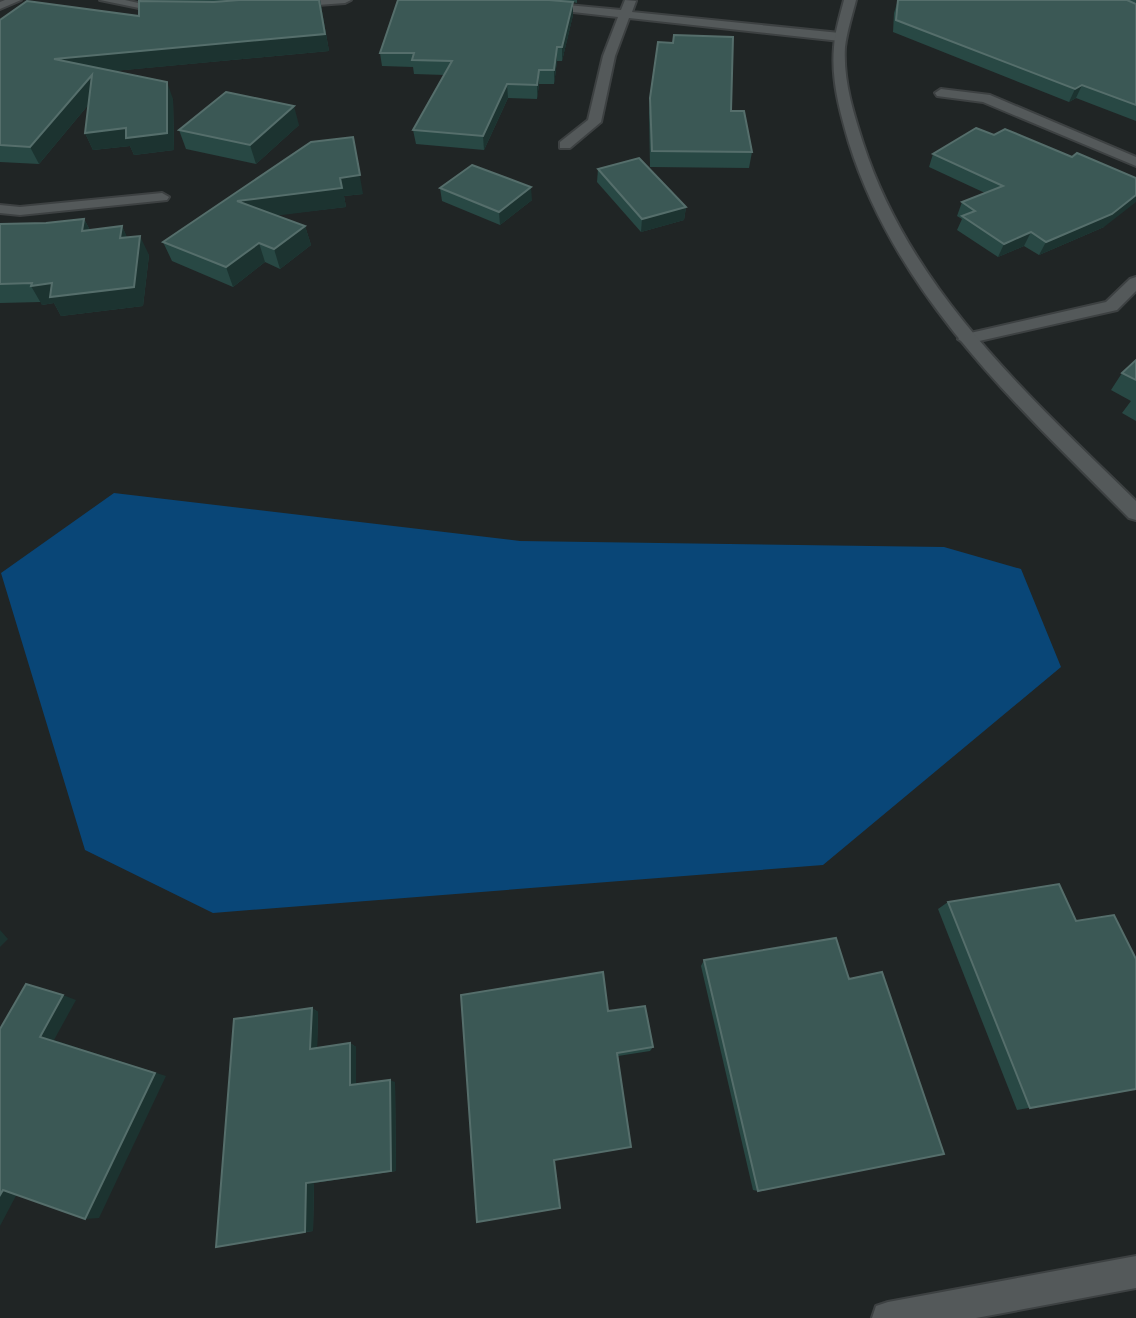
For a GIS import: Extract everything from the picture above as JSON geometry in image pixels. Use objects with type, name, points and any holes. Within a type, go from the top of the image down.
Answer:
[{"type":"street","points":[[0,6],[15,0]]},
{"type":"street","points":[[106,0],[162,11],[188,11]]},
{"type":"street","points":[[273,6],[345,0]]},
{"type":"street","points":[[565,145],[594,122],[609,56],[631,0]]},
{"type":"street","points":[[850,0],[840,37],[841,87],[858,159],[892,233],[966,339],[1136,513]]},
{"type":"street","points":[[529,5],[840,37]]},
{"type":"street","points":[[941,93],[986,98],[1136,162]]},
{"type":"street","points":[[0,209],[20,211],[162,197]]},
{"type":"street","points":[[966,339],[1111,306],[1136,282]]},
{"type":"street","points":[[888,1318],[1136,1272]]},
{"type":"water","points":[[114,493],[520,541],[944,547],[1021,569],[1061,667],[823,865],[213,913],[85,850],[1,573]]},
{"type":"building","points":[[319,0],[325,34],[54,59],[167,82],[167,133],[126,138],[126,128],[85,133],[92,75],[30,147],[0,145],[0,20],[27,1],[139,16],[139,1]]},
{"type":"building","points":[[398,0],[573,2],[562,47],[557,47],[554,70],[539,70],[537,85],[507,84],[483,136],[413,130],[452,61],[412,60],[414,53],[380,53]]},
{"type":"building","points":[[898,0],[1127,0],[1136,4],[1136,105],[1082,85],[1075,89],[896,20]]},
{"type":"building","points":[[674,35],[733,37],[731,111],[744,111],[752,152],[652,151],[650,98],[658,42],[673,43]]},
{"type":"building","points":[[226,92],[294,106],[250,145],[179,130]]},
{"type":"building","points":[[976,128],[994,135],[1005,129],[1072,157],[1077,153],[1136,178],[1136,195],[1112,214],[1046,242],[1031,232],[1004,244],[962,216],[975,211],[962,202],[1003,186],[933,154]]},
{"type":"building","points":[[353,137],[360,175],[340,178],[342,188],[237,201],[305,226],[274,249],[259,243],[226,267],[163,242],[311,142]]},
{"type":"building","points":[[639,158],[686,207],[642,219],[598,169]]},
{"type":"building","points":[[472,165],[531,187],[499,212],[440,188]]},
{"type":"building","points":[[84,219],[82,231],[122,226],[120,238],[140,236],[134,287],[50,297],[52,283],[31,286],[32,283],[0,284],[0,224]]},
{"type":"building","points":[[1136,360],[1136,380],[1122,373]]},
{"type":"building","points":[[1059,884],[1076,921],[1114,915],[1136,959],[1136,1089],[1030,1108],[948,902]]},
{"type":"building","points":[[836,938],[849,979],[882,972],[944,1154],[758,1191],[704,960]]},
{"type":"building","points":[[603,972],[608,1011],[645,1006],[653,1047],[617,1053],[631,1147],[554,1160],[560,1208],[477,1222],[461,995]]},
{"type":"building","points":[[26,984],[63,995],[40,1037],[155,1073],[85,1219],[3,1190],[0,1195],[0,1029]]},
{"type":"building","points":[[312,1008],[310,1049],[350,1043],[350,1085],[390,1080],[391,1171],[306,1183],[305,1232],[216,1247],[234,1019]]}]
